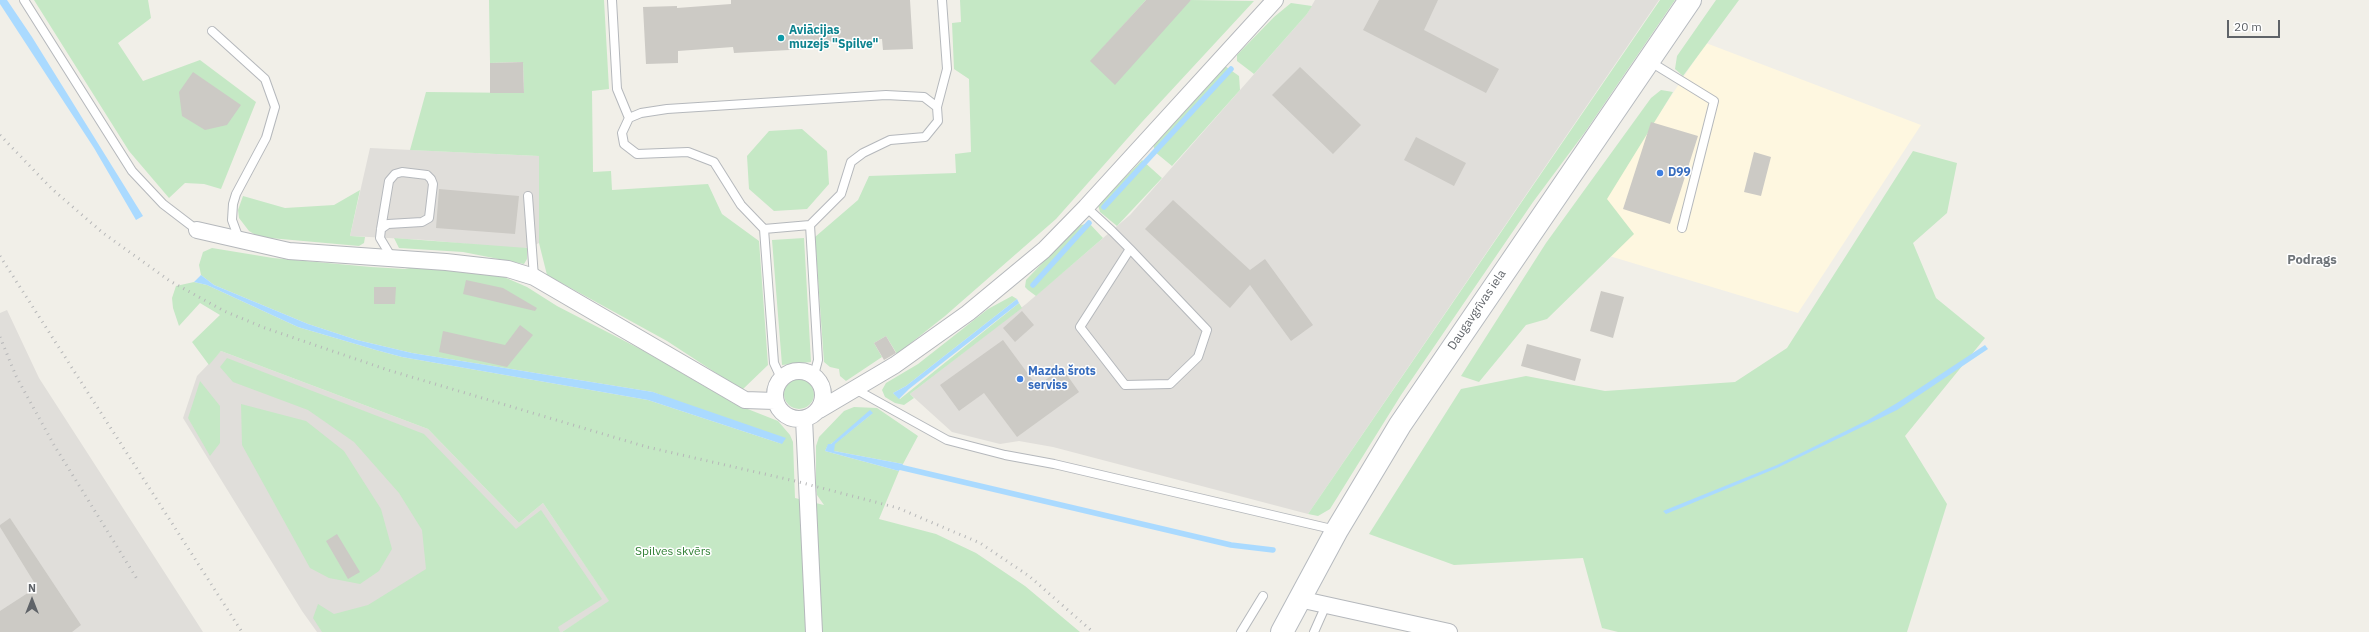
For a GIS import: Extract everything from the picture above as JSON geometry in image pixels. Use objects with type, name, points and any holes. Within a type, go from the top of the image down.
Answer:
[{"type":"main road","name":"Daugavgrīvas iela","points":[[1282,632],[1337,530],[1408,412],[1690,0]]},
{"type":"street","points":[[819,410],[824,395],[823,388],[814,375],[798,371],[791,372],[781,378],[775,389],[775,400],[779,409],[786,416],[804,419],[811,417],[819,410],[895,365],[968,313],[1044,250],[1086,207],[1269,3]]},
{"type":"street","points":[[197,230],[289,252],[393,258],[508,269],[534,277],[745,400],[775,400]]},
{"type":"street","points":[[804,419],[814,632]]},
{"type":"street","points":[[1299,599],[1448,632]]},
{"type":"lane","points":[[24,0],[132,172],[163,204],[197,230]]},
{"type":"lane","points":[[612,0],[617,89],[629,118]]},
{"type":"lane","points":[[764,229],[810,225],[841,194],[851,162],[863,153],[890,140],[926,137],[938,121],[937,107],[947,69],[942,0]]},
{"type":"lane","points":[[212,31],[265,79],[275,106],[266,138],[236,194],[233,204],[232,220],[241,241]]},
{"type":"lane","points":[[1649,60],[1714,101],[1682,228]]},
{"type":"lane","points":[[781,378],[774,363],[764,229],[741,205],[714,162],[688,152],[636,154],[624,144],[622,133],[629,118],[641,113],[667,109],[886,95],[924,96],[937,107]]},
{"type":"lane","points":[[381,229],[388,224],[422,222],[429,218],[433,184],[432,179],[427,175],[402,172],[392,177],[381,229],[380,238],[383,246],[393,258]]},
{"type":"lane","points":[[528,196],[534,277]]},
{"type":"lane","points":[[1086,207],[1130,249],[1207,330],[1198,357],[1170,384],[1125,385],[1080,327],[1130,249]]},
{"type":"lane","points":[[810,225],[818,360],[814,375]]},
{"type":"lane","points":[[855,389],[947,440],[1005,455],[1054,464],[1337,530]]},
{"type":"lane","points":[[1241,632],[1264,596]]},
{"type":"lane","points":[[1314,632],[1326,605]]},
{"type":"shaded area","points":[[1315,0],[1659,0],[1308,514],[1053,447],[1019,441],[1000,444],[952,432],[910,394],[1026,304],[1130,215],[1307,14]]},
{"type":"shaded area","points":[[1706,43],[1921,125],[1798,313],[1573,245]]},
{"type":"shaded area","points":[[370,148],[539,156],[539,243],[531,247],[520,249],[426,240],[350,236]]},
{"type":"shaded area","points":[[7,310],[39,378],[203,632],[0,632],[0,313]]},
{"type":"shaded area","points":[[221,351],[428,429],[519,523],[543,503],[610,602],[562,632],[317,632],[302,611],[183,418],[197,376]]},
{"type":"green space","points":[[34,0],[148,0],[151,18],[118,43],[143,81],[200,60],[256,102],[221,189],[204,184],[185,183],[169,198],[129,151]]},
{"type":"green space","points":[[489,0],[604,0],[609,89],[592,91],[593,172],[611,171],[612,190],[708,184],[722,214],[759,241],[768,365],[742,390],[667,341],[547,275],[539,243],[539,156],[410,150],[426,92],[524,93],[523,62],[490,63]]},
{"type":"green space","points":[[960,0],[1146,0],[1091,61],[1191,0],[1254,1],[1142,122],[1056,219],[945,316],[897,354],[886,336],[874,343],[882,357],[846,381],[840,376],[839,369],[830,367],[824,362],[815,237],[858,200],[869,176],[956,173],[955,154],[971,152],[969,79],[954,69],[952,23],[961,22]]},
{"type":"green space","points":[[1660,0],[1675,0],[1585,132],[1533,202],[1401,395],[1330,509],[1318,516],[1308,514]]},
{"type":"green space","points":[[1716,0],[1739,0],[1683,76],[1675,69],[1677,56]]},
{"type":"green space","points":[[1291,3],[1312,6],[1307,14],[1254,74],[1237,61],[1237,55],[1274,17]]},
{"type":"green space","points":[[1225,66],[1239,76],[1240,90],[1172,166],[1155,152],[1153,144]]},
{"type":"green space","points":[[1661,90],[1673,92],[1607,199],[1634,234],[1547,319],[1526,325],[1479,382],[1461,376],[1546,243],[1651,98]]},
{"type":"green space","points":[[802,129],[827,151],[829,184],[807,209],[774,211],[749,189],[747,156],[769,131]]},
{"type":"green space","points":[[1913,151],[1957,163],[1947,213],[1913,243],[1936,298],[1985,338],[1905,436],[1947,504],[1907,632],[1618,632],[1602,628],[1583,558],[1454,565],[1369,534],[1461,389],[1526,376],[1605,391],[1735,382],[1787,348]]},
{"type":"green space","points":[[1142,160],[1162,178],[1117,226],[1100,212],[1098,205]]},
{"type":"green space","points":[[360,190],[350,236],[365,237],[364,243],[359,246],[259,237],[249,231],[239,218],[238,210],[243,196],[285,208],[334,205]]},
{"type":"green space","points":[[1089,223],[1103,238],[1036,296],[1028,290],[1025,287],[1026,280],[1078,226]]},
{"type":"green space","points":[[394,238],[527,248],[527,259],[524,264],[463,252],[399,248]]},
{"type":"green space","points":[[804,238],[811,362],[782,365],[772,240]]},
{"type":"green space","name":"Spilves skvērs","points":[[212,248],[273,258],[405,269],[418,266],[473,271],[504,277],[527,287],[557,306],[644,351],[735,404],[778,421],[790,435],[793,442],[795,498],[824,505],[817,495],[816,486],[816,446],[819,437],[844,411],[854,407],[877,408],[918,436],[903,464],[834,451],[834,444],[873,413],[828,445],[825,451],[899,471],[879,519],[936,534],[976,553],[1025,586],[1080,632],[562,632],[609,601],[543,503],[519,523],[428,429],[221,351],[209,365],[192,342],[220,315],[200,303],[179,326],[173,308],[172,298],[176,286],[194,282],[207,285],[298,327],[402,357],[648,400],[782,444],[653,392],[412,353],[357,340],[308,324],[214,285],[201,275],[199,265],[203,252]]},
{"type":"green space","points":[[1012,296],[1017,299],[906,386],[893,393],[900,399],[1019,303],[1022,308],[910,394],[914,398],[904,405],[895,403],[885,397],[882,390],[886,383],[918,364],[988,309]]},
{"type":"green space","points":[[227,358],[424,434],[516,529],[541,510],[602,599],[558,627],[560,632],[322,632],[313,618],[318,604],[334,614],[368,605],[426,569],[422,530],[399,493],[354,442],[308,410],[233,382],[220,367]]},
{"type":"green space","points":[[799,379],[810,383],[814,394],[810,405],[799,409],[788,405],[784,394],[788,383]]},
{"type":"green space","points":[[200,381],[220,406],[220,443],[210,456],[188,418]]},
{"type":"green space","points":[[241,404],[306,421],[344,451],[381,509],[392,549],[379,571],[360,584],[329,578],[310,568],[242,445]]},
{"type":"water","points":[[0,0],[7,0],[32,37],[143,216],[136,220],[94,148],[0,4]]},
{"type":"water","points":[[201,275],[214,285],[308,324],[357,340],[412,353],[653,392],[786,438],[782,444],[648,400],[402,357],[376,350],[298,327],[207,285],[194,282]]},
{"type":"water","points":[[1017,299],[1019,303],[909,389],[899,399],[893,393],[906,386]]},
{"type":"water","points":[[1985,345],[1988,349],[1897,410],[1777,468],[1666,514],[1663,511],[1777,465],[1868,420],[1897,403]]},
{"type":"water","points":[[870,410],[873,413],[835,444],[834,451],[903,464],[899,471],[825,451],[828,444],[831,444]]},
{"type":"building","points":[[731,0],[910,0],[913,49],[883,50],[882,39],[826,42],[826,48],[734,53],[733,47],[678,51],[678,63],[646,64],[643,7],[677,6],[677,8],[731,4]]},
{"type":"building","points":[[1146,0],[1191,0],[1115,85],[1090,61]]},
{"type":"building","points":[[1379,0],[1438,0],[1424,30],[1499,69],[1486,93],[1363,30]]},
{"type":"building","points":[[523,62],[524,93],[490,93],[490,63]]},
{"type":"building","points":[[1300,67],[1361,125],[1333,154],[1272,95]]},
{"type":"building","points":[[193,72],[241,105],[227,125],[205,130],[182,116],[179,92]]},
{"type":"building","name":"D99","points":[[1651,122],[1698,136],[1670,224],[1623,209]]},
{"type":"building","points":[[1416,137],[1466,163],[1454,186],[1404,160]]},
{"type":"building","points":[[1754,152],[1771,157],[1761,196],[1744,192]]},
{"type":"building","points":[[439,189],[519,196],[515,234],[436,228]]},
{"type":"building","points":[[1173,200],[1250,270],[1265,259],[1313,325],[1291,341],[1250,285],[1230,308],[1145,229]]},
{"type":"building","points":[[466,280],[503,288],[537,308],[535,311],[463,294]]},
{"type":"building","points":[[374,287],[396,287],[395,304],[374,304]]},
{"type":"building","points":[[1601,291],[1624,297],[1613,338],[1590,331]]},
{"type":"building","points":[[1022,311],[1034,325],[1015,342],[1003,328]]},
{"type":"building","points":[[520,325],[533,335],[507,367],[439,352],[443,331],[505,345]]},
{"type":"building","points":[[886,336],[896,353],[884,360],[874,343]]},
{"type":"building","points":[[1003,340],[1037,386],[1062,368],[1079,392],[1017,437],[984,393],[959,411],[940,385]]},
{"type":"building","points":[[1527,344],[1581,359],[1575,381],[1521,366]]},
{"type":"building","points":[[10,518],[81,625],[72,632],[0,632],[0,611],[37,587],[0,527],[0,525]]},
{"type":"building","points":[[337,534],[360,572],[348,579],[326,541]]},
{"type":"waterway","points":[[1104,207],[1231,69]]},
{"type":"waterway","points":[[1033,285],[1089,223]]},
{"type":"waterway","points":[[895,466],[1231,545],[1273,550]]},
{"type":"railway","points":[[0,135],[52,189],[103,233],[170,281],[224,311],[265,328],[388,370],[647,447],[795,481],[898,508],[980,543],[1029,576],[1093,632]]},
{"type":"railway","points":[[0,256],[242,632]]},
{"type":"railway","points":[[0,337],[16,376],[54,445],[137,579]]},
{"type":"place","name":"Aviācijas muzejs \"Spilve\"","points":[[781,38]]},
{"type":"place","name":"D99","points":[[1660,173]]},
{"type":"place","name":"Mazda šrots serviss","points":[[1020,379]]},
{"type":"district","name":"Podrags","points":[[2312,260]]}]
